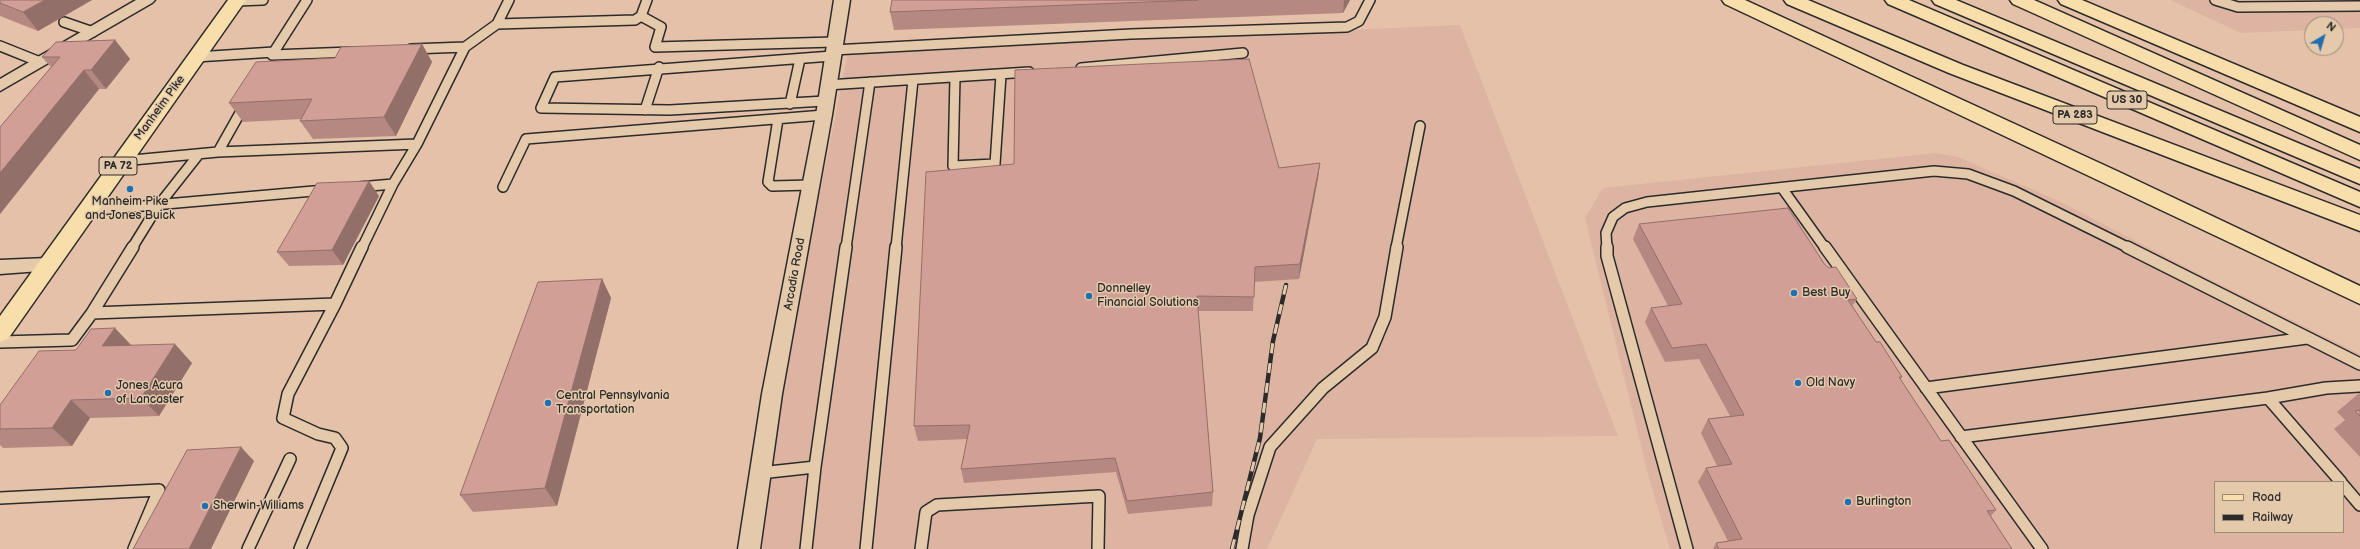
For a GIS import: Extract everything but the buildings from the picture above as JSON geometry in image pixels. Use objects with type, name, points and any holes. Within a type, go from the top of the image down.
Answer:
[{"type":"main road","name":"Manheim Pike","points":[[0,333],[236,0]]},
{"type":"main road","points":[[1731,0],[2116,179],[2360,296]]},
{"type":"main road","points":[[1748,0],[1835,49]]},
{"type":"main road","name":"PA 283","points":[[1793,0],[1956,69],[2360,223]]},
{"type":"main road","name":"US 30","points":[[1894,0],[2360,200]]},
{"type":"main road","points":[[1941,0],[2360,177]]},
{"type":"main road","points":[[2019,0],[2360,153]]},
{"type":"main road","points":[[2067,0],[2360,126]]},
{"type":"street","name":"Arcadia Road","points":[[749,549],[772,394],[811,185],[842,0]]},
{"type":"street","points":[[0,86],[93,32],[140,1]]},
{"type":"street","points":[[0,267],[47,265]]},
{"type":"lane","points":[[236,0],[263,0]]},
{"type":"lane","points":[[272,56],[307,0]]},
{"type":"lane","points":[[300,549],[342,448],[335,438],[318,434],[283,418],[288,394],[336,304],[393,184],[417,144],[465,47],[497,24],[509,0]]},
{"type":"lane","points":[[497,24],[635,20],[641,16],[648,0]]},
{"type":"lane","points":[[641,16],[661,27],[655,47],[833,49],[1131,34],[1347,27],[1359,21],[1370,0]]},
{"type":"lane","points":[[2216,0],[2238,7],[2360,6]]},
{"type":"lane","points":[[64,22],[93,32]]},
{"type":"lane","points":[[0,46],[40,62]]},
{"type":"lane","points":[[404,50],[465,47]]},
{"type":"lane","points":[[825,100],[790,104],[645,110],[541,108],[555,77],[642,71],[659,67],[800,59],[833,49]]},
{"type":"lane","points":[[196,57],[272,56],[357,52]]},
{"type":"lane","points":[[1071,68],[1243,53]]},
{"type":"lane","points":[[790,104],[800,59]]},
{"type":"lane","points":[[645,110],[659,67]]},
{"type":"lane","points":[[503,187],[526,139],[778,119],[870,82],[955,78],[1040,71]]},
{"type":"lane","points":[[955,78],[953,166],[995,164],[1000,75]]},
{"type":"lane","points":[[866,549],[913,80]]},
{"type":"lane","points":[[806,549],[815,467],[870,82]]},
{"type":"lane","points":[[218,152],[249,97]]},
{"type":"lane","points":[[778,119],[768,182],[772,186],[811,185]]},
{"type":"lane","points":[[1242,549],[1248,515],[1270,447],[1323,388],[1372,348],[1382,323],[1420,126]]},
{"type":"lane","points":[[122,161],[218,152],[417,144]]},
{"type":"lane","points":[[0,342],[72,340],[92,312],[158,206],[199,154]]},
{"type":"lane","points":[[1687,549],[1607,256],[1606,233],[1612,217],[1625,208],[1647,202],[1934,171],[1968,174],[2014,191],[2360,364]]},
{"type":"lane","points":[[347,188],[393,184]]},
{"type":"lane","points":[[1782,188],[2042,549]]},
{"type":"lane","points":[[86,211],[332,190]]},
{"type":"lane","points":[[92,312],[336,304]]},
{"type":"lane","points":[[1926,388],[2307,338]]},
{"type":"lane","points":[[1961,437],[2268,398],[2326,388],[2360,386]]},
{"type":"lane","points":[[2268,398],[2339,481]]},
{"type":"lane","points":[[248,549],[290,459]]},
{"type":"lane","points":[[760,473],[815,467]]},
{"type":"lane","points":[[2344,486],[2360,505]]},
{"type":"lane","points":[[0,498],[159,490],[134,549]]},
{"type":"lane","points":[[921,549],[926,512],[937,505],[1099,496],[1098,549]]},
{"type":"shaded area","points":[[2170,0],[2360,0],[2360,28],[2344,29],[2344,16],[2304,16],[2304,30],[2241,33]]},
{"type":"shaded area","points":[[1460,25],[1618,436],[1317,439],[1267,549],[749,549],[848,52]]},
{"type":"shaded area","points":[[1936,153],[1958,157],[2059,201],[2199,274],[2360,354],[2360,549],[1670,549],[1649,478],[1585,218],[1603,188]]},
{"type":"railway","points":[[1232,549],[1260,438],[1273,341],[1286,285]]},
{"type":"place","name":"Manheim Pike and Jones Buick","points":[[130,189]]},
{"type":"place","name":"Best Buy","points":[[1794,293]]},
{"type":"place","name":"Donnelley Financial Solutions","points":[[1089,296]]},
{"type":"place","name":"Old Navy","points":[[1798,383]]},
{"type":"place","name":"Jones Acura of Lancaster","points":[[108,393]]},
{"type":"place","name":"Central Pennsylvania Transportation","points":[[548,403]]},
{"type":"place","name":"Burlington","points":[[1848,502]]},
{"type":"place","name":"Sherwin-Williams","points":[[205,506]]}]
